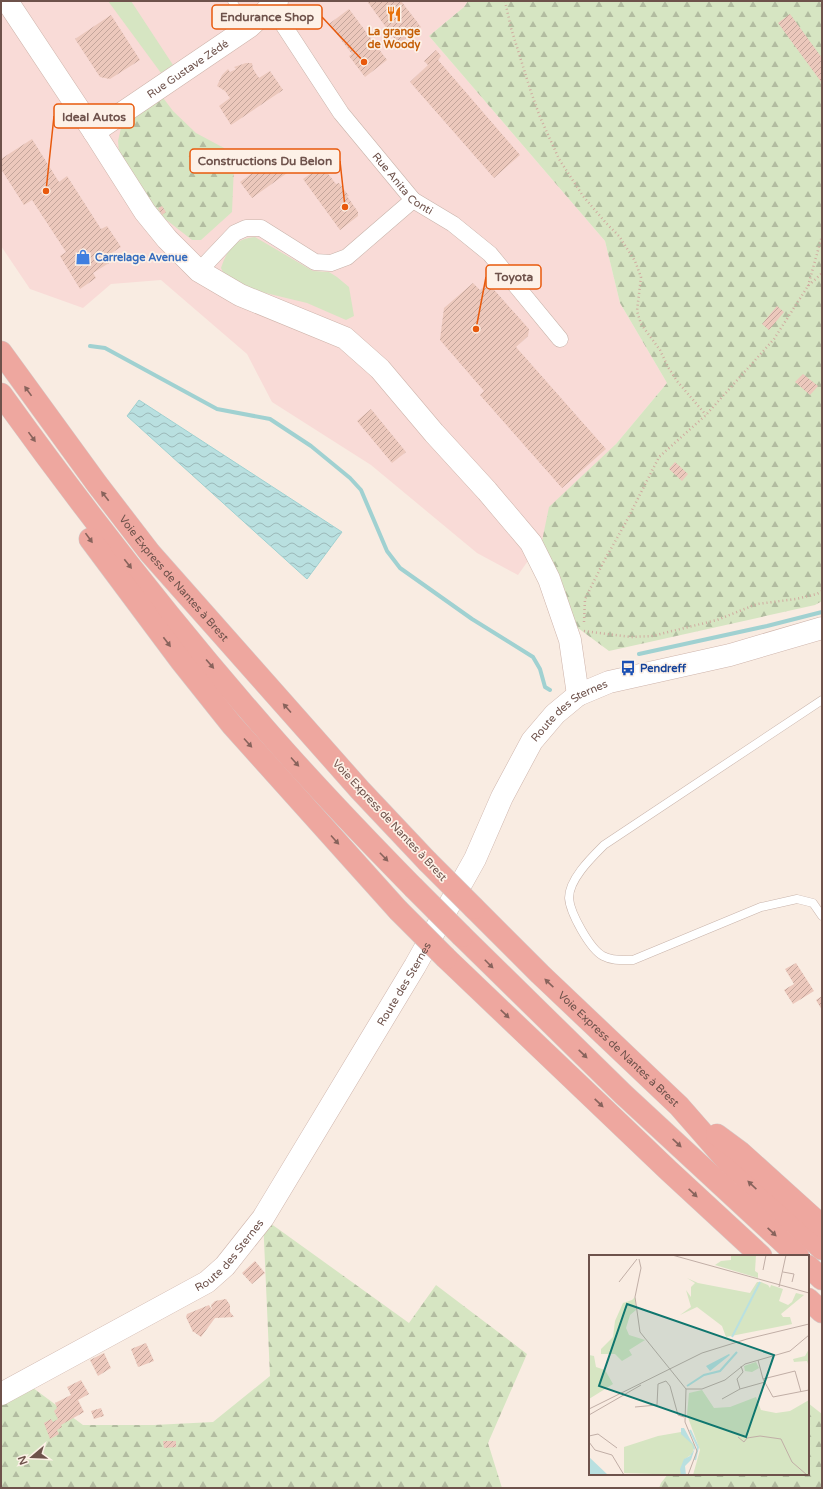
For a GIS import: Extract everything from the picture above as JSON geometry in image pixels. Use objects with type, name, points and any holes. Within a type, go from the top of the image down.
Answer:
[{"type":"highway","name":"Voie Express de Nantes à Brest","points":[[1,352],[92,478],[150,553],[360,790],[427,861],[540,974],[679,1106],[728,1162],[822,1249]]},
{"type":"highway","points":[[1,394],[61,478],[135,573],[239,698],[340,812],[462,936],[612,1083],[797,1255]]},
{"type":"highway","points":[[61,478],[74,517],[181,661],[232,725],[398,910],[446,958],[668,1170],[760,1255]]},
{"type":"highway","points":[[679,1106],[740,1152],[822,1226]]},
{"type":"highway","points":[[809,1267],[822,1279]]},
{"type":"highway","points":[[809,1300],[822,1312]]},
{"type":"street","points":[[7,1],[94,132],[144,212],[167,240],[199,270],[240,295],[345,338],[380,369],[531,543],[549,579],[570,640],[578,695]]},
{"type":"street","name":"Rue Gustave Zédé","points":[[94,132],[249,27],[274,4]]},
{"type":"street","name":"Rue Anita Conti","points":[[274,4],[341,113],[413,200],[453,224],[490,254],[560,339]]},
{"type":"street","points":[[199,270],[235,233],[246,228],[261,228],[315,262],[331,263],[347,256],[413,200]]},
{"type":"street","name":"Route des Sternes","points":[[1,1394],[207,1282],[225,1266],[263,1218],[415,966],[475,858],[502,797],[532,741],[554,714],[578,695],[609,682],[730,655],[822,628]]},
{"type":"lane","points":[[232,1],[249,27]]},
{"type":"lane","points":[[822,700],[817,705],[604,845],[586,863],[572,885],[569,898],[576,920],[589,942],[602,955],[618,960],[633,960],[761,907],[797,899],[814,903],[822,916]]},
{"type":"path","points":[[505,1],[511,28],[534,98],[558,160],[583,196],[619,236],[634,261],[641,277],[636,311],[641,324],[660,350],[677,381],[706,415]]},
{"type":"path","points":[[808,286],[822,236]]},
{"type":"path","points":[[584,623],[585,599],[604,561],[626,524],[659,457],[706,415],[774,339],[808,286],[822,273]]},
{"type":"path","points":[[570,640],[583,630],[632,637],[652,636],[717,620],[757,604],[796,599],[817,594],[822,591]]},
{"type":"shaded area","points":[[1,1],[468,1],[464,7],[429,36],[605,241],[620,303],[667,383],[616,444],[518,575],[477,553],[371,465],[272,402],[247,354],[161,280],[111,284],[83,308],[30,289],[1,246]]},
{"type":"green space","points":[[108,1],[131,1],[173,65],[161,73]]},
{"type":"green space","points":[[468,1],[822,1],[822,601],[815,605],[609,651],[578,628],[542,541],[549,507],[616,444],[667,383],[620,303],[605,241],[429,36],[464,7]]},
{"type":"green space","points":[[161,95],[173,111],[196,133],[224,148],[234,166],[232,212],[201,240],[192,240],[155,211],[120,163],[118,141],[121,128]]},
{"type":"green space","points":[[255,237],[313,271],[329,272],[337,277],[349,287],[354,316],[346,320],[307,303],[253,290],[226,278],[221,268],[232,246],[242,240]]},
{"type":"green space","points":[[263,1218],[409,1323],[436,1285],[527,1354],[488,1443],[502,1488],[1,1488],[1,1394],[25,1382],[83,1425],[154,1425],[213,1422],[270,1376]]},
{"type":"green space","points":[[809,1404],[822,1414],[822,1488],[659,1488],[667,1475],[809,1475]]},
{"type":"water","points":[[139,400],[342,532],[307,579],[127,416]]},
{"type":"building","name":"La grange de Woody","points":[[367,1],[401,1],[421,27],[398,44]]},
{"type":"building","points":[[349,9],[387,60],[365,77],[349,56],[352,54],[329,24]]},
{"type":"building","points":[[790,14],[822,58],[822,83],[778,23]]},
{"type":"building","points":[[111,15],[140,60],[110,79],[100,77],[75,39]]},
{"type":"building","points":[[436,50],[441,56],[438,60],[520,155],[494,178],[410,82],[428,65],[424,61]]},
{"type":"building","points":[[246,63],[252,63],[253,69],[259,78],[270,71],[283,90],[231,125],[219,106],[230,98],[225,91],[217,86],[222,75],[228,69],[230,72],[236,69],[234,67]]},
{"type":"building","points":[[32,139],[59,182],[67,176],[101,229],[107,226],[121,247],[105,257],[109,263],[93,273],[96,278],[80,289],[60,256],[66,252],[32,200],[24,205],[1,169],[1,159]]},
{"type":"building","points":[[278,154],[290,171],[252,198],[240,182]]},
{"type":"building","points":[[322,166],[336,184],[339,183],[349,196],[347,196],[358,212],[358,216],[340,230],[303,179]]},
{"type":"building","points":[[162,206],[166,212],[162,215],[158,208]]},
{"type":"building","points":[[473,283],[480,290],[488,283],[529,329],[528,336],[516,347],[606,449],[562,488],[480,395],[484,391],[440,340],[444,308]]},
{"type":"building","points":[[777,306],[784,312],[769,330],[762,324]]},
{"type":"building","points":[[803,374],[818,386],[810,395],[795,382]]},
{"type":"building","points":[[371,409],[406,452],[392,463],[357,421]]},
{"type":"building","points":[[675,462],[688,474],[682,481],[669,469]]},
{"type":"building","points":[[796,963],[814,991],[793,1004],[784,990],[794,984],[785,969]]},
{"type":"building","points":[[822,996],[822,1010],[816,1000]]},
{"type":"building","points":[[255,1261],[265,1273],[252,1284],[242,1273]]},
{"type":"building","points":[[226,1299],[230,1305],[230,1312],[234,1317],[215,1318],[201,1337],[193,1332],[186,1317],[187,1314],[209,1305],[212,1310],[211,1305],[215,1301]]},
{"type":"building","points":[[146,1343],[154,1361],[138,1367],[131,1349]]},
{"type":"building","points":[[104,1353],[111,1368],[98,1376],[90,1360]]},
{"type":"building","points":[[81,1380],[89,1394],[78,1400],[84,1412],[61,1425],[62,1427],[57,1430],[59,1434],[50,1439],[44,1423],[51,1419],[53,1422],[58,1419],[54,1411],[57,1408],[55,1403],[71,1395],[67,1387]]},
{"type":"building","points":[[101,1408],[104,1416],[94,1419],[91,1411]]},
{"type":"building","points":[[163,1441],[176,1441],[176,1447],[164,1448]]},
{"type":"waterway","points":[[90,346],[105,348],[217,409],[270,419],[311,446],[350,478],[361,490],[387,551],[400,568],[472,619],[533,657],[540,669],[545,687],[550,690]]},
{"type":"waterway","points":[[639,654],[767,626],[822,612]]},
{"type":"place","name":"La grange de Woody","points":[[394,14]]},
{"type":"place","name":"Endurance Shop","points":[[364,62]]},
{"type":"place","name":"Ideal Autos","points":[[46,191]]},
{"type":"place","name":"Constructions Du Belon","points":[[345,207]]},
{"type":"place","name":"Carrelage Avenue","points":[[83,257]]},
{"type":"place","name":"Toyota","points":[[476,329]]},
{"type":"place","name":"Pendreff","points":[[628,668]]}]
